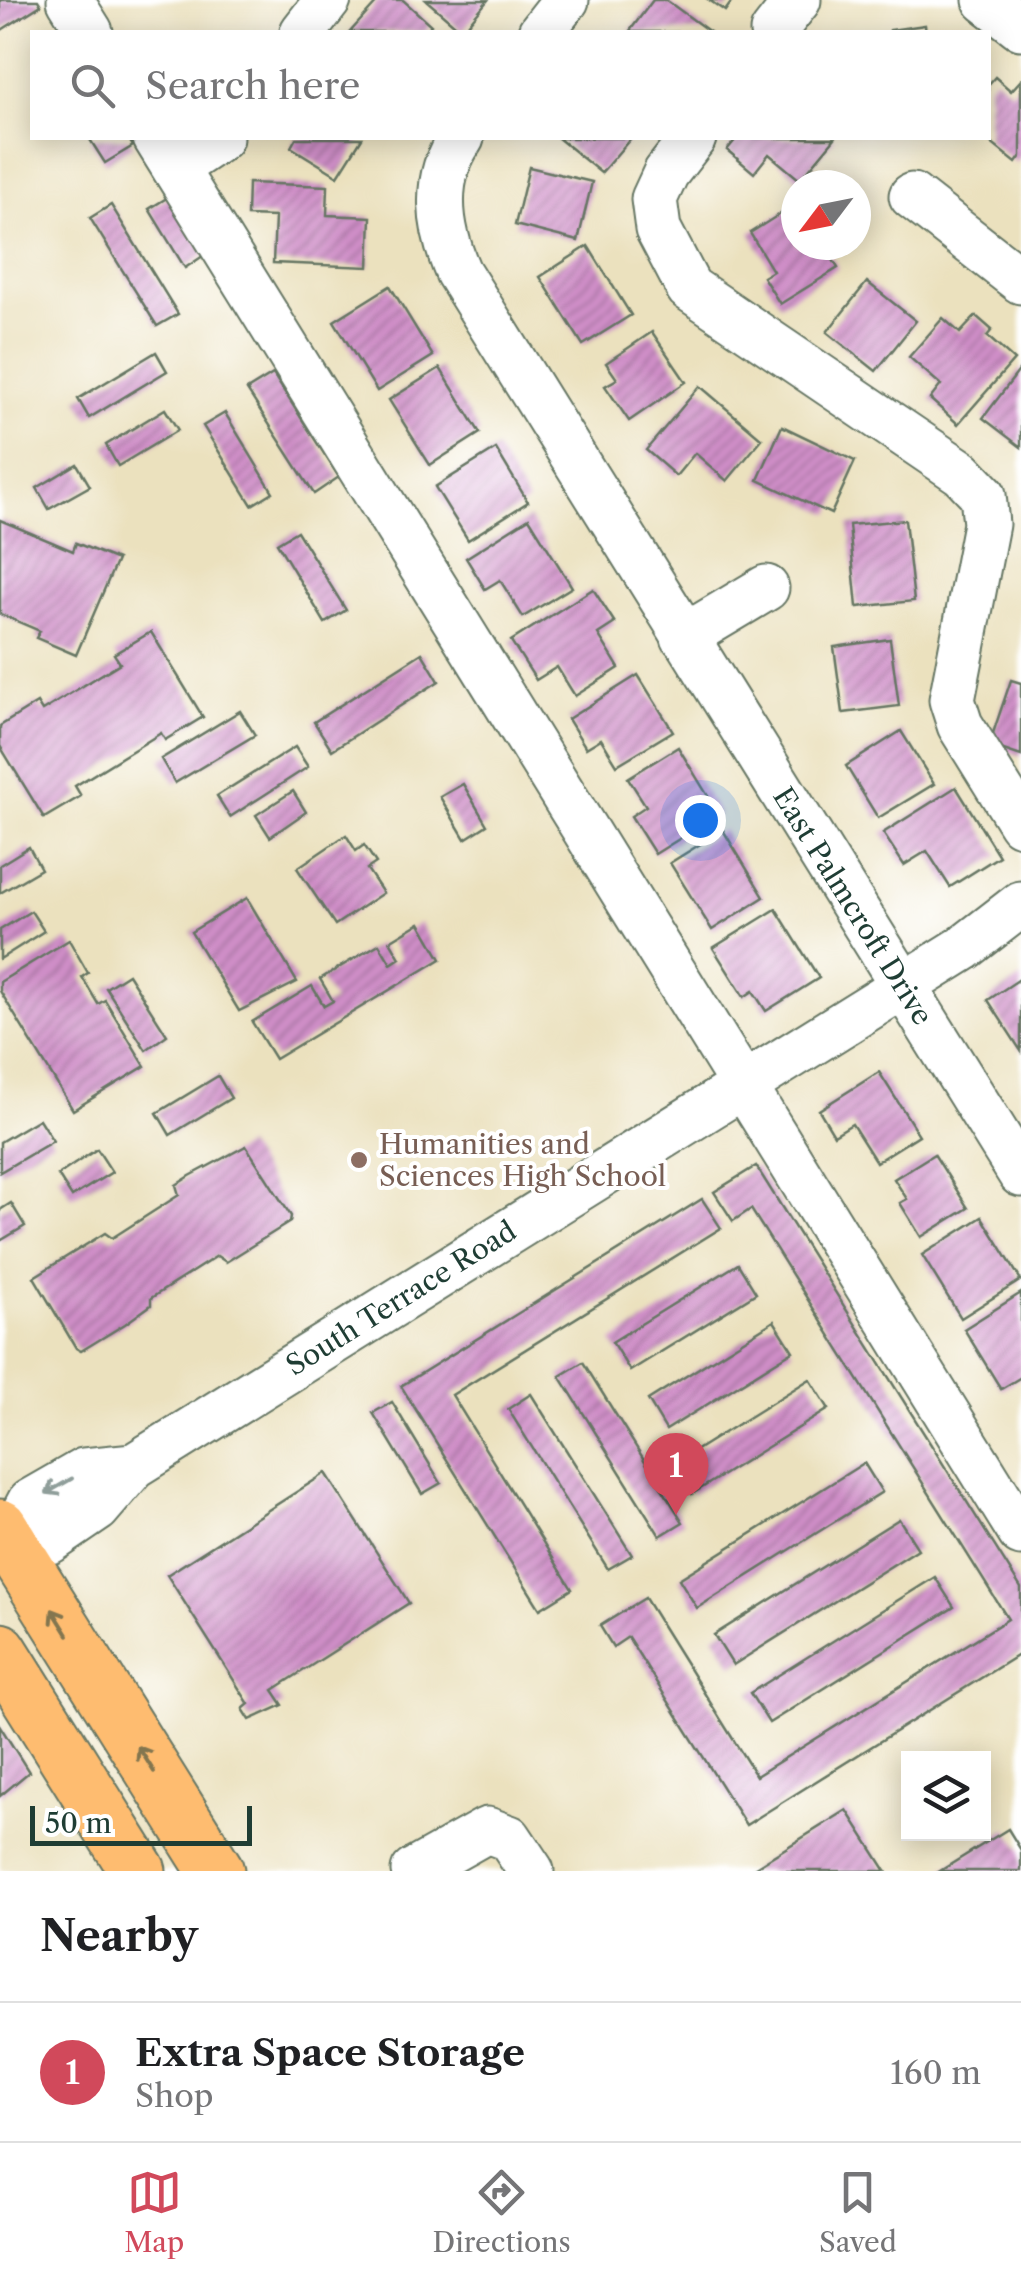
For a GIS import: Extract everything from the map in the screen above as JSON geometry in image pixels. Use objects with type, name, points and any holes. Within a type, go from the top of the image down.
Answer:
[{"type":"main road","points":[[3,1539],[216,1871]]},
{"type":"main road","points":[[0,1650],[138,1871]]},
{"type":"street","points":[[70,0],[89,30]]},
{"type":"street","points":[[305,30],[328,0]]},
{"type":"street","points":[[543,30],[566,0]]},
{"type":"street","points":[[775,30],[798,0]]},
{"type":"street","points":[[986,0],[1021,27]]},
{"type":"street","points":[[213,140],[165,153],[1021,1533]]},
{"type":"street","name":"East Palmcroft Drive","points":[[460,140],[445,171],[441,196],[442,223],[458,272],[1021,1174]]},
{"type":"street","points":[[691,140],[666,173],[654,199],[658,230],[690,288],[962,473],[983,495],[986,524],[952,700],[960,724],[1021,823]]},
{"type":"street","points":[[912,196],[1021,281]]},
{"type":"street","points":[[684,637],[766,588]]},
{"type":"street","name":"South Terrace Road","points":[[3,1539],[50,1541],[96,1509],[134,1466],[964,948],[1021,904]]},
{"type":"street","points":[[414,1871],[487,1830],[510,1838],[531,1871]]},
{"type":"building","points":[[0,0],[38,0],[41,5],[0,31]]},
{"type":"building","points":[[379,0],[403,0],[431,25],[427,30],[352,30]]},
{"type":"building","points":[[426,0],[488,0],[461,30]]},
{"type":"building","points":[[653,0],[666,0],[707,30],[630,30]]},
{"type":"building","points":[[709,0],[733,0],[725,11]]},
{"type":"building","points":[[925,25],[926,30],[890,30]]},
{"type":"building","points":[[995,77],[1011,91],[1021,80],[1021,156],[1016,163],[987,140],[991,140],[991,82]]},
{"type":"building","points":[[90,140],[129,140],[133,146],[105,163]]},
{"type":"building","points":[[295,140],[361,140],[338,176],[291,147]]},
{"type":"building","points":[[560,140],[629,140],[601,173]]},
{"type":"building","points":[[735,140],[833,140],[808,170],[788,170],[769,154],[754,173],[727,150]]},
{"type":"building","points":[[529,167],[592,182],[578,241],[515,225]]},
{"type":"building","points":[[248,183],[328,186],[327,215],[371,217],[369,267],[273,263],[275,217],[247,216]]},
{"type":"building","points":[[170,196],[206,254],[185,268],[149,209]]},
{"type":"building","points":[[111,205],[178,314],[157,326],[90,218]]},
{"type":"building","points":[[781,213],[781,260],[833,260],[838,268],[780,304],[763,277],[773,271],[750,233]]},
{"type":"building","points":[[588,246],[631,315],[583,345],[540,277]]},
{"type":"building","points":[[867,282],[916,321],[876,371],[827,332]]},
{"type":"building","points":[[390,286],[433,356],[377,391],[334,321]]},
{"type":"building","points":[[976,316],[992,330],[987,336],[1014,360],[958,424],[930,399],[941,385],[909,357],[943,318],[960,333]]},
{"type":"building","points":[[652,332],[686,382],[629,421],[605,386],[617,379],[606,363]]},
{"type":"building","points":[[156,352],[167,371],[89,418],[78,399]]},
{"type":"building","points":[[440,368],[480,433],[430,465],[389,400]]},
{"type":"building","points":[[1021,368],[1021,447],[983,418]]},
{"type":"building","points":[[273,374],[339,477],[314,494],[247,390]]},
{"type":"building","points":[[700,386],[762,439],[727,481],[695,453],[676,476],[646,450]]},
{"type":"building","points":[[165,409],[178,430],[118,466],[106,445]]},
{"type":"building","points":[[225,413],[273,492],[252,505],[203,426]]},
{"type":"building","points":[[782,426],[855,461],[831,514],[758,480]]},
{"type":"building","points":[[496,449],[528,502],[468,540],[435,487]]},
{"type":"building","points":[[77,464],[90,486],[49,509],[37,488]]},
{"type":"building","points":[[529,518],[572,587],[523,617],[500,580],[485,589],[466,558]]},
{"type":"building","points":[[0,520],[73,551],[76,543],[117,560],[76,655],[36,638],[40,631],[0,614]]},
{"type":"building","points":[[905,520],[914,601],[857,607],[849,525]]},
{"type":"building","points":[[297,531],[346,610],[325,623],[277,543]]},
{"type":"building","points":[[593,589],[615,623],[598,634],[619,668],[575,696],[557,667],[536,680],[511,641]]},
{"type":"building","points":[[151,632],[203,717],[165,740],[161,733],[75,786],[81,796],[44,818],[0,746],[0,726],[37,703],[42,711],[120,663],[114,654]]},
{"type":"building","points":[[890,639],[899,706],[843,713],[834,647]]},
{"type":"building","points":[[422,653],[439,681],[332,750],[314,722]]},
{"type":"building","points":[[638,675],[673,731],[617,765],[601,739],[586,748],[568,719]]},
{"type":"building","points":[[1011,680],[1021,683],[1021,756],[989,745]]},
{"type":"building","points":[[240,711],[255,735],[175,783],[161,759]]},
{"type":"building","points":[[901,731],[934,784],[878,818],[846,766]]},
{"type":"building","points":[[295,747],[308,767],[230,817],[217,796]]},
{"type":"building","points":[[678,747],[719,814],[655,854],[631,816],[646,806],[628,778]]},
{"type":"building","points":[[463,784],[487,825],[465,839],[440,797]]},
{"type":"building","points":[[956,787],[999,856],[950,887],[927,851],[904,865],[883,833]]},
{"type":"building","points":[[293,791],[306,812],[270,837],[256,815]]},
{"type":"building","points":[[723,830],[764,897],[712,930],[670,863]]},
{"type":"building","points":[[346,835],[356,851],[364,845],[376,863],[367,869],[383,893],[335,925],[297,868]]},
{"type":"building","points":[[29,847],[41,869],[0,893],[0,865]]},
{"type":"building","points":[[247,898],[297,982],[239,1011],[191,932]]},
{"type":"building","points":[[776,909],[819,978],[766,1011],[753,991],[744,997],[713,948]]},
{"type":"building","points":[[31,911],[44,931],[0,959],[0,930]]},
{"type":"building","points":[[420,923],[441,959],[275,1059],[252,1022],[312,986],[324,1006],[333,1001],[320,979],[379,944],[391,964],[400,958],[390,941]]},
{"type":"building","points":[[69,940],[88,973],[82,977],[98,1004],[105,1000],[145,1066],[73,1110],[0,991],[0,982]]},
{"type":"building","points":[[128,974],[167,1035],[146,1050],[106,988]]},
{"type":"building","points":[[1021,978],[1021,1051],[988,1000]]},
{"type":"building","points":[[879,1072],[919,1135],[876,1162],[852,1124],[834,1135],[819,1110]]},
{"type":"building","points":[[218,1076],[231,1098],[170,1135],[157,1113]]},
{"type":"building","points":[[39,1119],[53,1141],[0,1172],[0,1142]]},
{"type":"building","points":[[246,1146],[291,1216],[290,1222],[226,1262],[217,1256],[151,1298],[151,1305],[125,1324],[81,1351],[76,1348],[34,1277],[105,1233],[112,1238],[179,1195],[176,1185]]},
{"type":"building","points":[[97,1149],[112,1172],[72,1197],[58,1175]]},
{"type":"building","points":[[934,1154],[968,1208],[921,1237],[900,1203],[907,1199],[894,1179]]},
{"type":"building","points":[[756,1166],[1021,1588],[1021,1653],[746,1825],[628,1637],[613,1647],[600,1626],[645,1598],[756,1776],[1008,1619],[751,1209],[733,1221],[714,1192]]},
{"type":"building","points":[[702,1199],[721,1228],[452,1395],[572,1589],[540,1609],[401,1386]]},
{"type":"building","points":[[11,1203],[25,1226],[0,1241],[0,1210]]},
{"type":"building","points":[[982,1217],[1021,1280],[961,1318],[922,1255]]},
{"type":"building","points":[[738,1264],[756,1293],[630,1371],[612,1342]]},
{"type":"building","points":[[1021,1293],[1021,1377],[1001,1389],[964,1329]]},
{"type":"building","points":[[774,1321],[793,1351],[666,1430],[648,1400]]},
{"type":"building","points":[[583,1362],[683,1522],[660,1536],[560,1376]]},
{"type":"building","points":[[810,1379],[829,1409],[692,1494],[674,1464]]},
{"type":"building","points":[[531,1394],[632,1555],[608,1569],[508,1409]]},
{"type":"building","points":[[392,1402],[441,1483],[422,1494],[373,1413]]},
{"type":"building","points":[[864,1463],[882,1492],[697,1608],[679,1579]]},
{"type":"building","points":[[326,1473],[409,1603],[273,1690],[283,1705],[250,1720],[243,1709],[249,1704],[167,1575]]},
{"type":"building","points":[[899,1519],[918,1549],[733,1665],[714,1635]]},
{"type":"building","points":[[935,1577],[954,1607],[769,1723],[750,1693]]},
{"type":"building","points":[[0,1726],[29,1772],[0,1796]]},
{"type":"building","points":[[847,1810],[886,1871],[749,1871]]},
{"type":"building","points":[[1008,1829],[1021,1850],[1021,1871],[940,1871],[991,1841]]},
{"type":"place","name":"Humanities and Sciences High School","points":[[359,1160]]},
{"type":"place","name":"Extra Space Storage","points":[[676,1515]]}]
